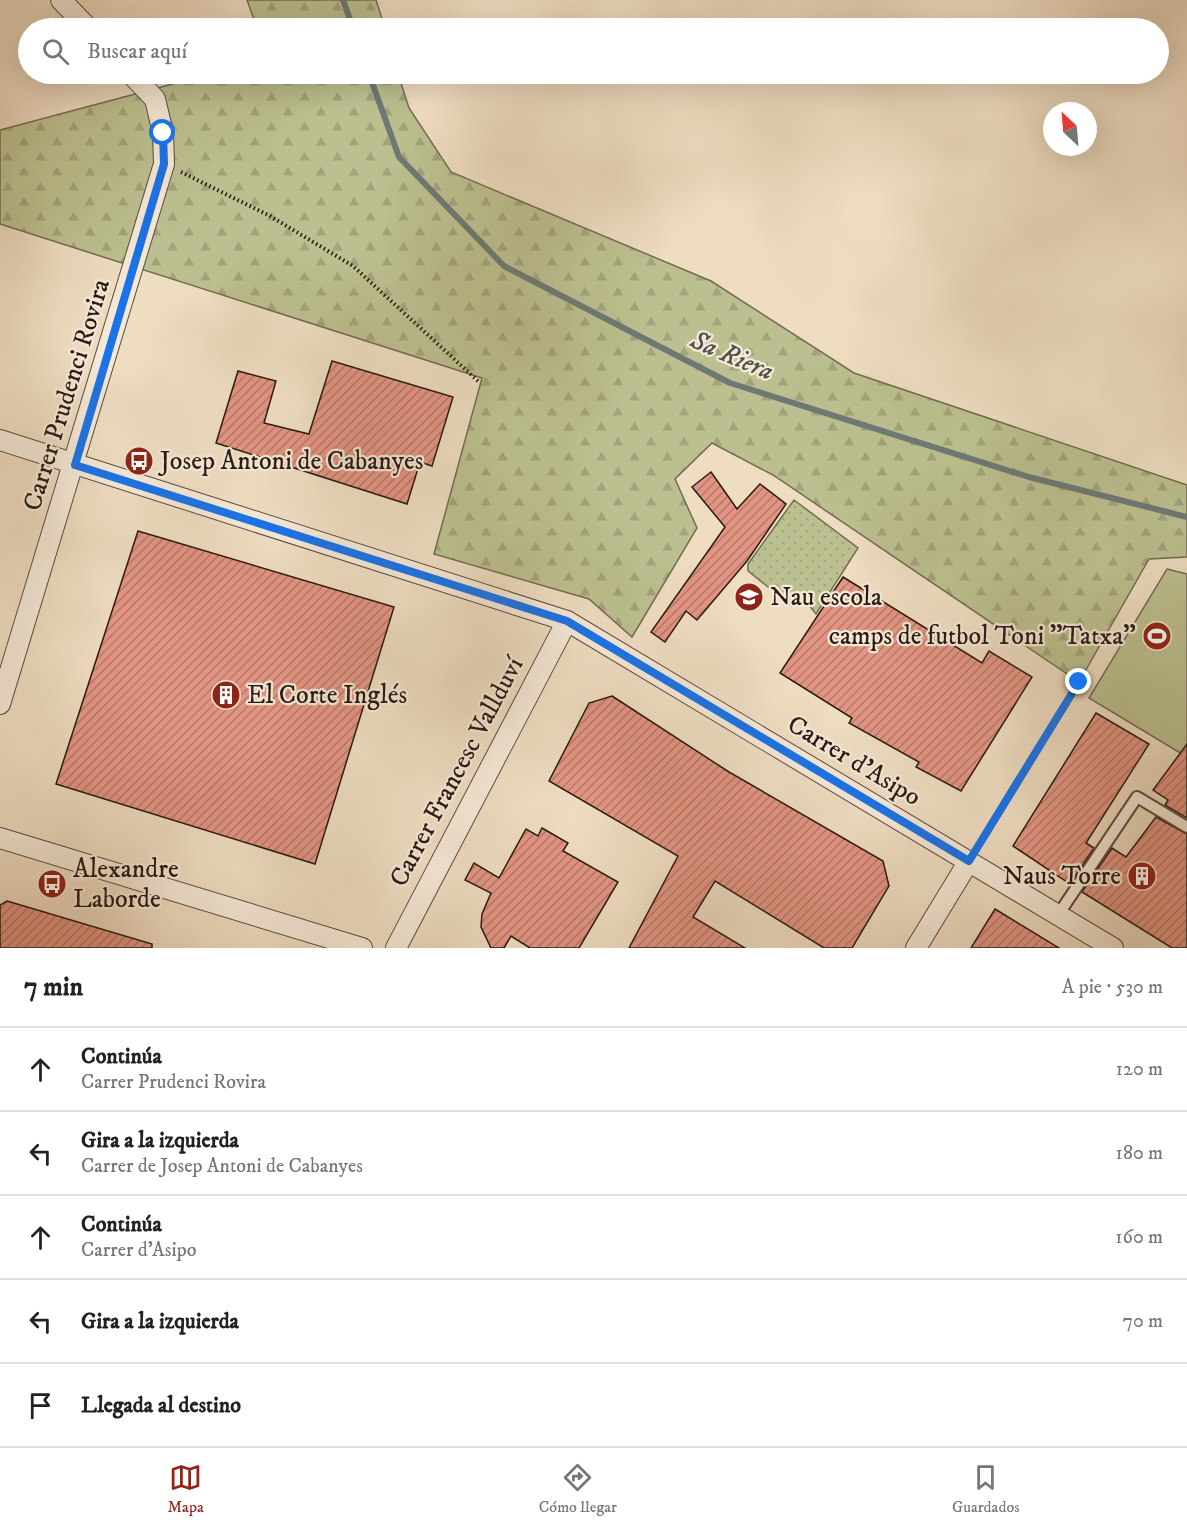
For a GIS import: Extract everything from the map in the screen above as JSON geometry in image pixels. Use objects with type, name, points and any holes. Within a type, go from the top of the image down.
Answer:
[{"type":"street","points":[[61,0],[78,18]]},
{"type":"street","name":"Carrer Prudenci Rovira","points":[[0,704],[75,465],[164,164],[163,133],[155,99],[141,84]]},
{"type":"street","name":"Carrer d'Asipo","points":[[0,440],[567,621],[1113,948]]},
{"type":"street","name":"Carrer Francesc Vallduví","points":[[396,948],[567,621]]},
{"type":"street","points":[[0,838],[362,948]]},
{"type":"street","points":[[915,948],[969,861]]},
{"type":"lane","points":[[1058,915],[1137,797],[1187,827]]},
{"type":"path","points":[[164,164],[270,216],[353,266],[478,381]]},
{"type":"path","points":[[969,861],[1079,682]]},
{"type":"green space","points":[[247,0],[376,0],[382,18],[253,18]]},
{"type":"green space","points":[[172,84],[401,84],[409,108],[451,172],[711,281],[854,373],[1187,485],[1187,557],[1149,559],[1079,682],[773,475],[712,443],[675,479],[697,528],[632,637],[589,599],[434,554],[482,378],[0,224],[0,130]]},
{"type":"green space","points":[[794,500],[858,548],[816,614],[808,604],[792,606],[748,571],[748,564]]},
{"type":"green space","name":"camps de futbol Toni \"Tatxa\"","points":[[1167,569],[1187,574],[1187,757],[1089,698]]},
{"type":"building","points":[[332,361],[453,397],[432,466],[420,462],[407,504],[216,443],[238,371],[276,381],[264,423],[309,434]]},
{"type":"building","points":[[711,472],[737,509],[760,484],[786,504],[747,561],[697,620],[686,611],[665,642],[651,632],[725,527],[692,487]]},
{"type":"building","name":"El Corte Inglés","points":[[138,531],[394,607],[315,864],[56,784]]},
{"type":"building","points":[[843,577],[982,663],[989,651],[1032,677],[961,791],[916,767],[919,762],[849,723],[852,718],[780,673]]},
{"type":"building","points":[[612,696],[729,772],[883,861],[889,886],[852,948],[824,948],[715,881],[693,917],[745,948],[629,948],[678,856],[549,781],[589,703]]},
{"type":"building","points":[[1096,713],[1149,744],[1086,843],[1094,848],[1070,884],[1013,846]]},
{"type":"building","name":"Naus Torre","points":[[1187,744],[1187,818],[1165,805],[1168,800],[1153,790]]},
{"type":"building","name":"Naus Torre","points":[[1156,817],[1187,834],[1187,948],[1172,948],[1082,892],[1112,848],[1126,857]]},
{"type":"building","points":[[542,828],[568,843],[563,851],[618,882],[579,948],[530,948],[511,936],[504,948],[491,948],[481,927],[482,914],[491,893],[465,880],[474,863],[499,878],[526,829],[538,836]]},
{"type":"building","points":[[7,901],[152,944],[152,948],[0,948],[0,905]]},
{"type":"building","points":[[995,909],[1059,948],[971,948]]},
{"type":"waterway","name":"Sa Riera","points":[[343,0],[349,18]]},
{"type":"waterway","name":"Sa Riera","points":[[373,84],[399,157],[504,266],[730,383],[1029,477],[1187,517]]},
{"type":"place","name":"Josep Antoni de Cabanyes","points":[[139,461]]},
{"type":"place","name":"Nau escola","points":[[749,597]]},
{"type":"place","name":"camps de futbol Toni \"Tatxa\"","points":[[1157,636]]},
{"type":"place","name":"El Corte Inglés","points":[[226,695]]},
{"type":"place","name":"Naus Torre","points":[[1142,876]]},
{"type":"place","name":"Alexandre Laborde","points":[[52,884]]},
{"type":"route","points":[[163,133],[164,164],[75,465],[567,621],[969,861],[1079,682]]}]
